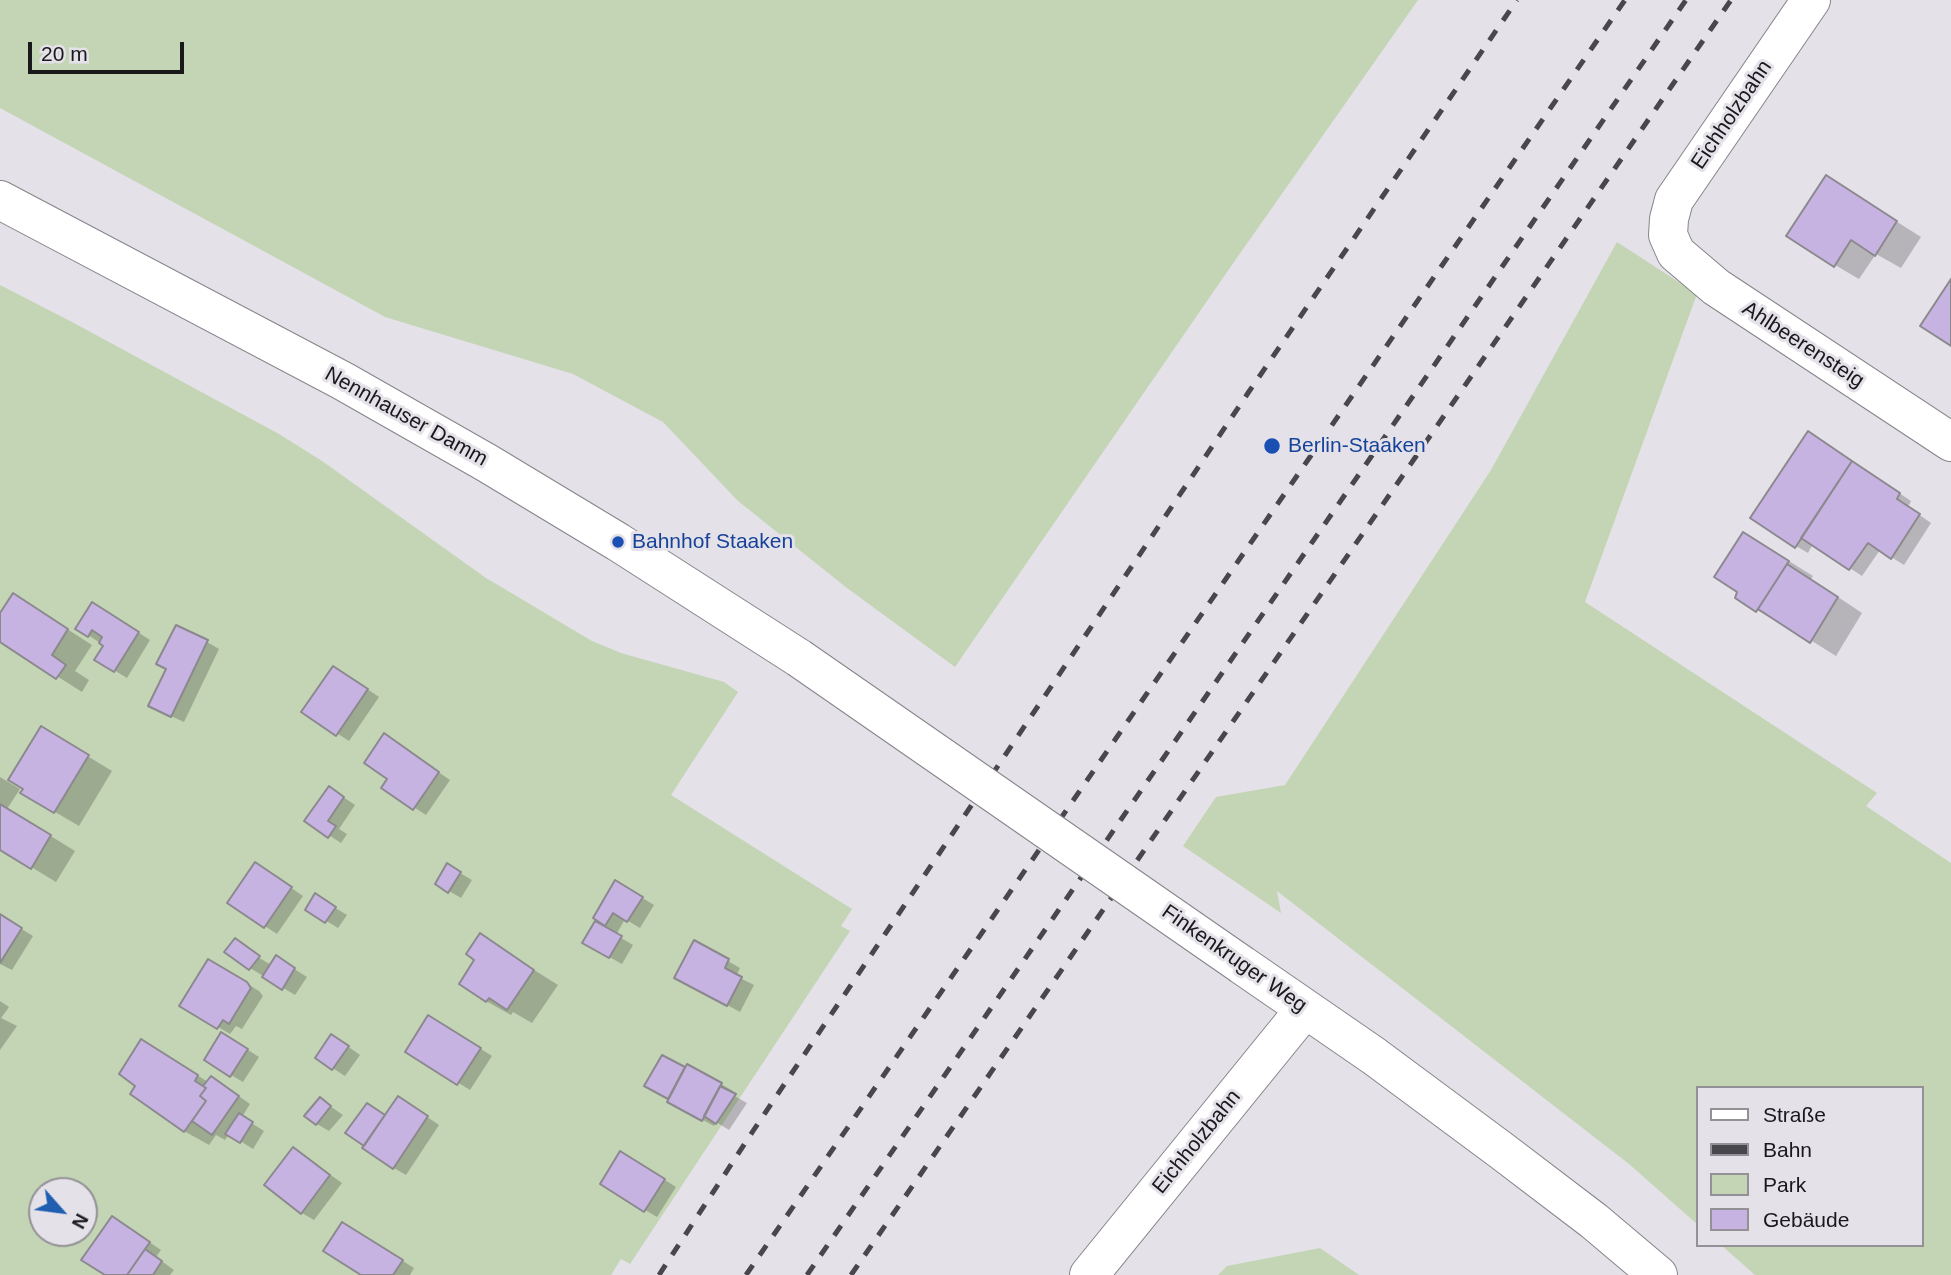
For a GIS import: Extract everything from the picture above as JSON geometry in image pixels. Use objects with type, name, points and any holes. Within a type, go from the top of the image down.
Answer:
[{"type":"street","name":"Eichholzbahn","points":[[1668,235],[1674,200],[1811,0]]},
{"type":"street","name":"Nennhauser Damm","points":[[0,200],[343,381],[475,456],[618,542],[799,658]]},
{"type":"street","name":"Ahlbeerensteig","points":[[1668,235],[1676,253],[1716,287],[1951,442]]},
{"type":"street","name":"Finkenkruger Weg","points":[[799,658],[1394,1070],[1594,1221],[1658,1275]]},
{"type":"street","name":"Eichholzbahn","points":[[1089,1275],[1305,1009]]},
{"type":"green space","points":[[0,0],[1418,0],[955,667],[847,588],[738,501],[663,422],[573,374],[385,317],[0,108]]},
{"type":"green space","points":[[1617,242],[1697,294],[1585,602],[1877,793],[1866,806],[1951,863],[1951,1275],[1755,1275],[1723,1247],[1923,1247],[1923,1086],[1696,1086],[1696,1223],[1629,1164],[1277,891],[1281,913],[1183,846],[1216,797],[1285,785],[1491,470]]},
{"type":"green space","points":[[0,285],[279,434],[322,461],[486,578],[592,641],[621,653],[724,682],[738,692],[671,795],[852,909],[841,926],[850,931],[630,1264],[621,1259],[611,1275],[0,1275]]},
{"type":"green space","points":[[1320,1248],[1359,1275],[1218,1275],[1227,1266]]},
{"type":"building","points":[[1826,175],[1897,221],[1875,256],[1851,240],[1834,267],[1786,236]]},
{"type":"building","points":[[1951,279],[1951,346],[1920,326]]},
{"type":"building","points":[[1808,431],[1852,461],[1795,548],[1750,518]]},
{"type":"building","points":[[1852,461],[1900,493],[1897,499],[1920,514],[1891,559],[1868,543],[1849,570],[1801,538]]},
{"type":"building","points":[[1743,532],[1789,561],[1756,612],[1735,598],[1737,592],[1714,577]]},
{"type":"building","points":[[1787,564],[1838,597],[1810,643],[1758,609]]},
{"type":"building","points":[[13,593],[68,629],[52,655],[66,665],[56,679],[0,642],[0,613]]},
{"type":"building","points":[[92,602],[139,632],[114,672],[94,660],[103,646],[99,643],[102,637],[92,630],[88,637],[75,629]]},
{"type":"building","points":[[176,625],[208,640],[171,717],[148,706],[166,669],[156,664]]},
{"type":"building","points":[[333,666],[368,689],[336,736],[301,712]]},
{"type":"building","points":[[41,726],[89,755],[54,813],[20,793],[23,789],[8,780]]},
{"type":"building","points":[[384,733],[439,772],[413,810],[381,788],[387,779],[364,763]]},
{"type":"building","points":[[329,786],[344,797],[328,821],[336,826],[328,838],[304,821]]},
{"type":"building","points":[[0,804],[51,835],[31,869],[0,850]]},
{"type":"building","points":[[255,862],[292,887],[264,928],[227,903]]},
{"type":"building","points":[[447,863],[461,872],[448,893],[435,884]]},
{"type":"building","points":[[615,880],[643,897],[627,922],[613,913],[605,926],[593,918]]},
{"type":"building","points":[[315,893],[336,907],[325,923],[305,910]]},
{"type":"building","points":[[0,914],[22,928],[0,963]]},
{"type":"building","points":[[595,921],[622,936],[609,958],[582,943]]},
{"type":"building","points":[[480,933],[534,970],[507,1010],[489,998],[486,1002],[459,984],[474,960],[466,954]]},
{"type":"building","points":[[235,938],[260,956],[249,970],[224,952]]},
{"type":"building","points":[[694,940],[729,959],[725,968],[742,977],[727,1006],[674,978]]},
{"type":"building","points":[[276,955],[295,968],[282,990],[262,977]]},
{"type":"building","points":[[208,959],[247,982],[251,988],[229,1024],[223,1020],[217,1029],[179,1006]]},
{"type":"building","points":[[428,1015],[481,1048],[457,1085],[405,1052]]},
{"type":"building","points":[[221,1032],[248,1049],[230,1077],[204,1060]]},
{"type":"building","points":[[331,1034],[349,1046],[332,1070],[315,1058]]},
{"type":"building","points":[[141,1039],[198,1075],[195,1081],[206,1088],[200,1096],[206,1101],[184,1132],[130,1094],[135,1086],[119,1074]]},
{"type":"building","points":[[662,1055],[685,1067],[668,1099],[644,1086]]},
{"type":"building","points":[[687,1064],[722,1083],[702,1121],[667,1102]]},
{"type":"building","points":[[211,1076],[239,1096],[212,1135],[192,1121],[206,1101],[200,1096],[206,1088],[203,1086]]},
{"type":"building","points":[[720,1086],[736,1094],[716,1124],[704,1116]]},
{"type":"building","points":[[398,1096],[428,1116],[393,1169],[362,1148]]},
{"type":"building","points":[[320,1097],[331,1106],[316,1125],[304,1116]]},
{"type":"building","points":[[367,1103],[385,1115],[364,1146],[345,1133]]},
{"type":"building","points":[[239,1113],[253,1122],[240,1143],[225,1134]]},
{"type":"building","points":[[293,1147],[330,1175],[301,1214],[264,1185]]},
{"type":"building","points":[[620,1151],[665,1179],[644,1212],[600,1184]]},
{"type":"building","points":[[112,1216],[150,1242],[127,1275],[105,1275],[81,1260],[90,1247],[98,1247],[98,1236]]},
{"type":"building","points":[[342,1222],[403,1260],[393,1275],[361,1275],[323,1251]]},
{"type":"building","points":[[145,1249],[162,1261],[153,1275],[127,1275]]},
{"type":"railway","points":[[659,1275],[1248,393],[1517,0]]},
{"type":"railway","points":[[746,1275],[1625,0]]},
{"type":"railway","points":[[807,1275],[1686,0]]},
{"type":"railway","points":[[851,1275],[1731,0]]},
{"type":"place","name":"Berlin-Staaken","points":[[1272,446]]},
{"type":"place","name":"Bahnhof Staaken","points":[[618,542]]}]
